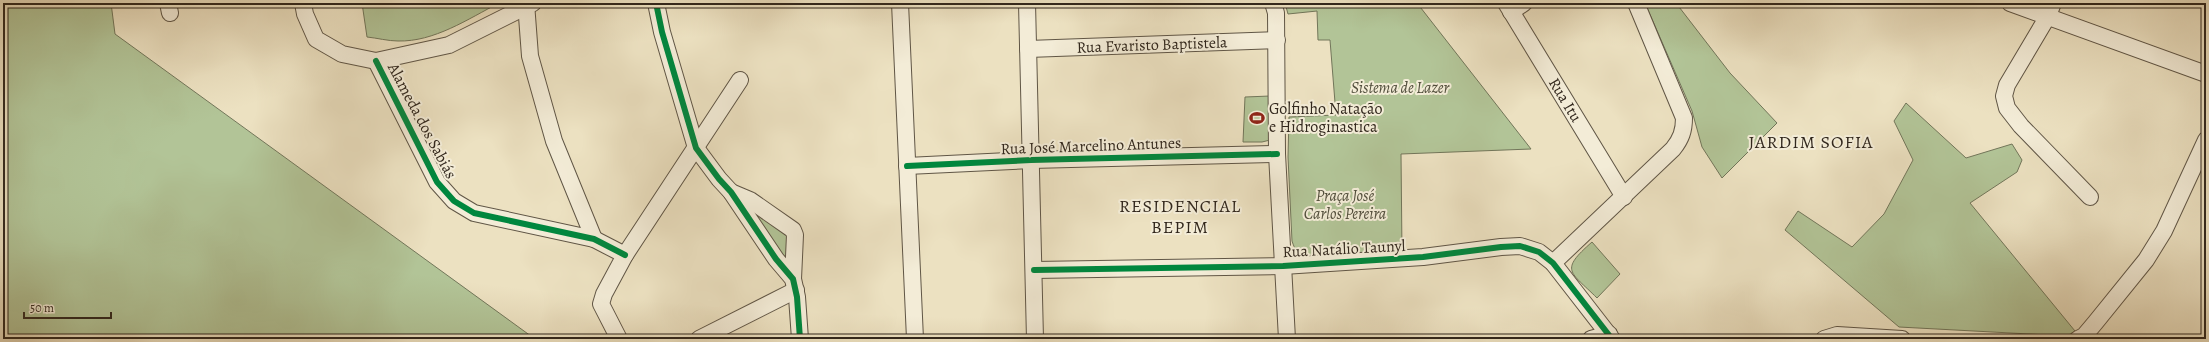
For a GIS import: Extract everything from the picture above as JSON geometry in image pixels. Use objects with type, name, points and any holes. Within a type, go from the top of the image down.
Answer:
[{"type":"street","points":[[303,3],[305,14],[316,39],[342,54],[376,61],[449,46],[528,4],[530,56],[554,141],[594,239]]},
{"type":"street","points":[[656,3],[662,32],[696,148],[718,179],[732,192],[794,284]]},
{"type":"street","points":[[900,3],[915,339]]},
{"type":"street","points":[[1027,3],[1035,339]]},
{"type":"street","points":[[1273,3],[1276,13],[1277,154],[1287,339]]},
{"type":"street","points":[[1553,263],[1674,149],[1681,139],[1684,129],[1684,118],[1636,3]]},
{"type":"street","points":[[2010,3],[2050,10],[2206,74]]},
{"type":"street","name":"Rua Itu","points":[[1514,6],[1624,196]]},
{"type":"street","points":[[2050,10],[2007,85],[2004,96],[2007,108],[2021,126],[2090,197]]},
{"type":"street","name":"Rua Evaristo Baptistela","points":[[1028,49],[1277,40]]},
{"type":"street","name":"Alameda dos Sabiás","points":[[376,61],[436,182],[454,201],[474,212],[594,239],[625,255]]},
{"type":"street","points":[[619,339],[601,304],[604,294],[625,255],[740,80]]},
{"type":"street","points":[[2083,338],[2146,260],[2164,231],[2206,140]]},
{"type":"street","name":"Rua José Marcelino Antunes","points":[[907,166],[1031,160],[1277,154]]},
{"type":"street","points":[[732,192],[750,200],[793,230],[795,235],[794,284],[800,339]]},
{"type":"street","name":"Rua Natálio Taunyl","points":[[1034,270],[1283,266],[1423,257],[1501,247],[1530,248],[1539,252],[1553,263],[1611,337]]},
{"type":"street","points":[[699,339],[794,284]]},
{"type":"street","points":[[1824,339],[1837,335],[1902,339]]},
{"type":"street","points":[[1592,339],[1611,337]]},
{"type":"green space","points":[[3,3],[111,3],[115,34],[535,339],[3,339]]},
{"type":"green space","points":[[362,3],[499,3],[438,34],[425,38],[390,41],[367,37]]},
{"type":"green space","name":"Sistema de Lazer","points":[[1285,3],[1417,3],[1531,149],[1401,154],[1402,253],[1307,256],[1299,253],[1295,249],[1292,241],[1288,157],[1289,117],[1336,115],[1330,40],[1318,40],[1317,11],[1288,14]]},
{"type":"green space","points":[[1645,3],[1676,3],[1730,73],[1777,123],[1722,178],[1702,147],[1692,111]]},
{"type":"green space","name":"Golfinho Natação e Hidroginastica","points":[[1270,96],[1270,140],[1262,142],[1243,142],[1245,97]]},
{"type":"green space","points":[[1906,103],[1966,158],[2012,144],[2022,160],[2017,172],[1970,203],[2075,331],[2067,336],[1899,327],[1785,230],[1798,211],[1852,247],[1884,214],[1913,160],[1894,121]]},
{"type":"green space","points":[[750,210],[788,228],[789,258],[784,259]]},
{"type":"green space","points":[[1592,242],[1620,274],[1597,298],[1580,282],[1572,271],[1572,265],[1575,259]]},
{"type":"cycle path","points":[[656,3],[662,32],[696,148],[719,179],[731,192],[776,259],[793,279],[797,297],[800,339]]},
{"type":"cycle path","points":[[376,61],[437,182],[454,201],[474,213],[594,239],[625,255]]},
{"type":"cycle path","points":[[907,166],[1031,160],[1277,154]]},
{"type":"cycle path","points":[[1034,270],[1283,266],[1423,257],[1520,246],[1539,252],[1553,263],[1612,339]]},
{"type":"place","name":"Golfinho Natação e Hidroginastica","points":[[1257,118]]},
{"type":"district","name":"JARDIM SOFIA","points":[[1811,142]]},
{"type":"district","name":"RESIDENCIAL BEPIM","points":[[1180,216]]},
{"type":"park label","name":"Praça José Carlos Pereira","points":[[1345,205]]}]
